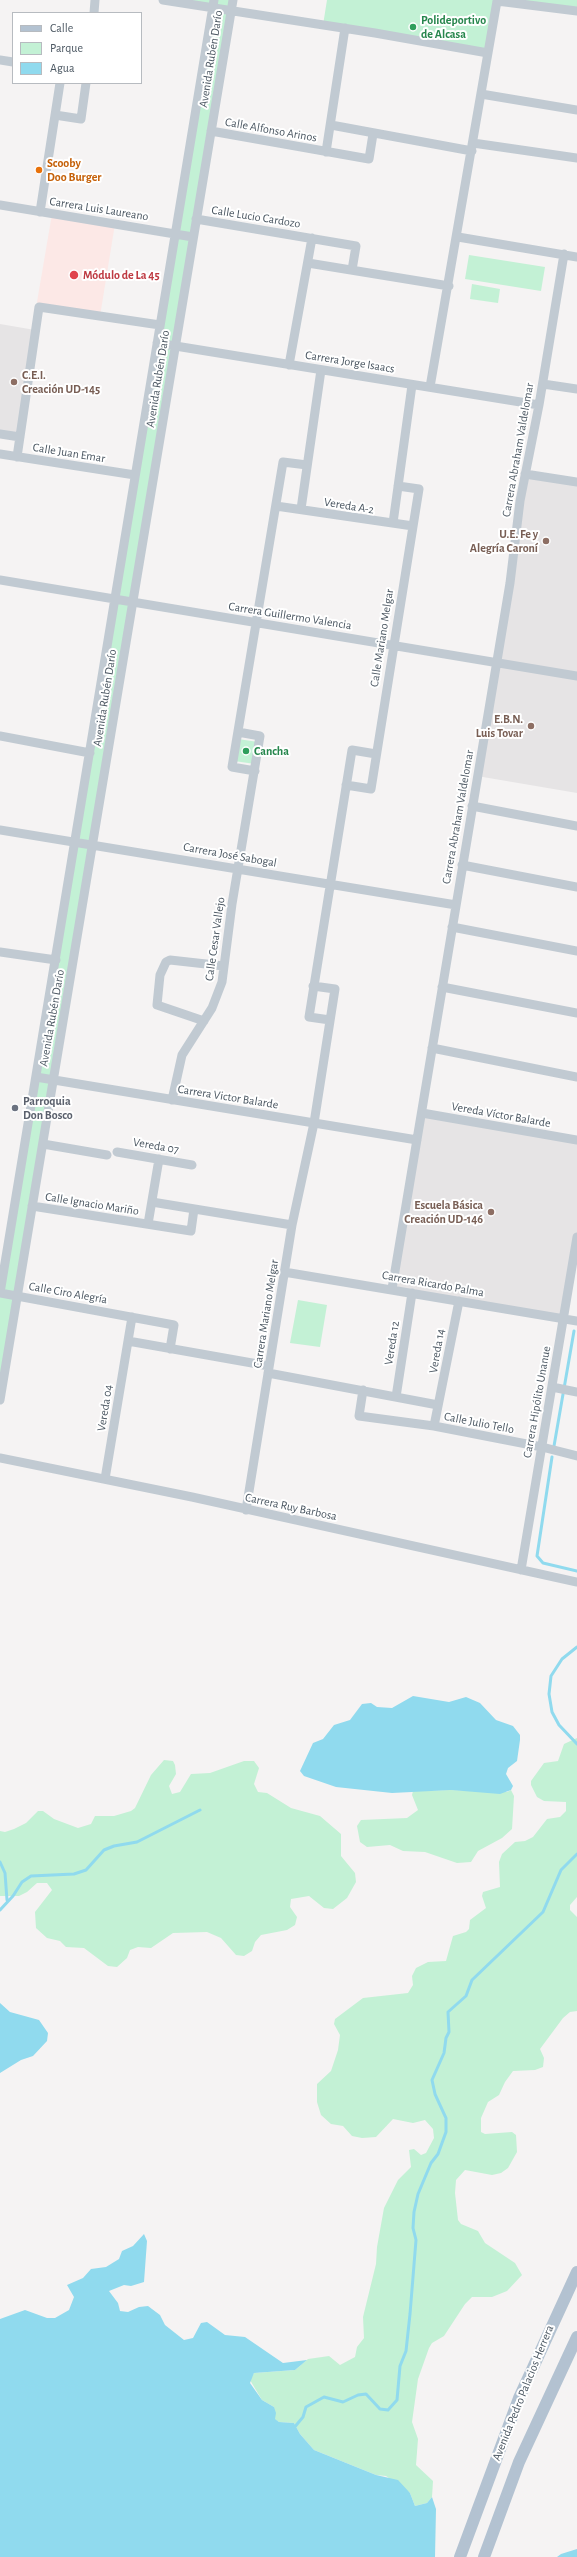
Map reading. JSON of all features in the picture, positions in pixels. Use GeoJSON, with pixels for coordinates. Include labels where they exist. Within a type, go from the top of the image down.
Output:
{"type":"FeatureCollection","features":[{"type":"Feature","properties":{"kind":"main road","name":"Avenida Pedro Palacios Herrera"},"geometry":{"type":"LineString","coordinates":[[460,2557],[474,2515],[530,2373],[577,2272]]}},
{"type":"Feature","properties":{"kind":"main road","name":"Avenida Pedro Palacios Herrera"},"geometry":{"type":"LineString","coordinates":[[484,2557],[496,2522],[546,2400],[577,2336]]}},
{"type":"Feature","properties":{"kind":"street"},"geometry":{"type":"LineString","coordinates":[[94,12],[95,0]]}},
{"type":"Feature","properties":{"kind":"street"},"geometry":{"type":"LineString","coordinates":[[163,0],[214,4],[231,11],[345,28],[488,53]]}},
{"type":"Feature","properties":{"kind":"street","name":"Avenida Rubén Darío"},"geometry":{"type":"LineString","coordinates":[[0,1400],[233,0]]}},
{"type":"Feature","properties":{"kind":"street"},"geometry":{"type":"LineString","coordinates":[[430,387],[458,237],[497,1],[577,11]]}},
{"type":"Feature","properties":{"kind":"street","name":"Avenida Rubén Darío"},"geometry":{"type":"LineString","coordinates":[[0,1293],[1,1278],[56,960],[214,4]]}},
{"type":"Feature","properties":{"kind":"street"},"geometry":{"type":"LineString","coordinates":[[331,125],[345,28]]}},
{"type":"Feature","properties":{"kind":"street"},"geometry":{"type":"LineString","coordinates":[[0,60],[12,62]]}},
{"type":"Feature","properties":{"kind":"street"},"geometry":{"type":"LineString","coordinates":[[40,212],[60,84]]}},
{"type":"Feature","properties":{"kind":"street"},"geometry":{"type":"LineString","coordinates":[[55,115],[82,119],[86,84]]}},
{"type":"Feature","properties":{"kind":"street"},"geometry":{"type":"LineString","coordinates":[[481,94],[577,110]]}},
{"type":"Feature","properties":{"kind":"street","name":"Calle Alfonso Arinos"},"geometry":{"type":"LineString","coordinates":[[326,152],[331,125],[373,134],[472,147],[577,158]]}},
{"type":"Feature","properties":{"kind":"street","name":"Calle Alfonso Arinos"},"geometry":{"type":"LineString","coordinates":[[211,132],[369,159],[373,134]]}},
{"type":"Feature","properties":{"kind":"street","name":"Carrera Luis Laureano"},"geometry":{"type":"LineString","coordinates":[[0,205],[193,237]]}},
{"type":"Feature","properties":{"kind":"street","name":"Calle Lucio Cardozo"},"geometry":{"type":"LineString","coordinates":[[196,219],[356,246],[352,270]]}},
{"type":"Feature","properties":{"kind":"street"},"geometry":{"type":"LineString","coordinates":[[458,237],[577,256]]}},
{"type":"Feature","properties":{"kind":"street","name":"Calle Lucio Cardozo"},"geometry":{"type":"LineString","coordinates":[[289,365],[312,238]]}},
{"type":"Feature","properties":{"kind":"street","name":"Carrera Abraham Valdelomar"},"geometry":{"type":"LineString","coordinates":[[392,1289],[496,663],[525,474],[543,384],[564,254]]}},
{"type":"Feature","properties":{"kind":"street"},"geometry":{"type":"LineString","coordinates":[[308,263],[449,286]]}},
{"type":"Feature","properties":{"kind":"street"},"geometry":{"type":"LineString","coordinates":[[17,457],[39,307],[160,326]]}},
{"type":"Feature","properties":{"kind":"street","name":"Carrera Jorge Isaacs"},"geometry":{"type":"LineString","coordinates":[[157,344],[539,405]]}},
{"type":"Feature","properties":{"kind":"street"},"geometry":{"type":"LineString","coordinates":[[276,506],[301,509],[321,370]]}},
{"type":"Feature","properties":{"kind":"street"},"geometry":{"type":"LineString","coordinates":[[412,384],[393,523],[413,526]]}},
{"type":"Feature","properties":{"kind":"street"},"geometry":{"type":"LineString","coordinates":[[543,384],[577,389]]}},
{"type":"Feature","properties":{"kind":"street","name":"Calle Juan Emar"},"geometry":{"type":"LineString","coordinates":[[0,434],[20,437]]}},
{"type":"Feature","properties":{"kind":"street","name":"Calle Juan Emar"},"geometry":{"type":"LineString","coordinates":[[0,454],[135,475]]}},
{"type":"Feature","properties":{"kind":"street"},"geometry":{"type":"LineString","coordinates":[[255,771],[232,767],[283,462],[307,465]]}},
{"type":"Feature","properties":{"kind":"street"},"geometry":{"type":"LineString","coordinates":[[525,474],[577,482]]}},
{"type":"Feature","properties":{"kind":"street","name":"Calle Mariano Melgar"},"geometry":{"type":"LineString","coordinates":[[346,785],[371,789],[419,489],[398,486]]}},
{"type":"Feature","properties":{"kind":"street","name":"Vereda A-2"},"geometry":{"type":"LineString","coordinates":[[301,509],[393,523]]}},
{"type":"Feature","properties":{"kind":"street","name":"Carrera Guillermo Valencia"},"geometry":{"type":"LineString","coordinates":[[0,580],[577,676]]}},
{"type":"Feature","properties":{"kind":"street","name":"Calle Cesar Vallejo"},"geometry":{"type":"LineString","coordinates":[[172,1100],[182,1055],[215,1003],[224,966],[260,736],[238,732]]}},
{"type":"Feature","properties":{"kind":"street"},"geometry":{"type":"LineString","coordinates":[[0,736],[90,753]]}},
{"type":"Feature","properties":{"kind":"street"},"geometry":{"type":"LineString","coordinates":[[330,1020],[309,1016],[352,750],[376,754]]}},
{"type":"Feature","properties":{"kind":"street"},"geometry":{"type":"LineString","coordinates":[[472,806],[577,826]]}},
{"type":"Feature","properties":{"kind":"street","name":"Carrera José Sabogal"},"geometry":{"type":"LineString","coordinates":[[0,830],[456,905]]}},
{"type":"Feature","properties":{"kind":"street"},"geometry":{"type":"LineString","coordinates":[[462,865],[577,887]]}},
{"type":"Feature","properties":{"kind":"street"},"geometry":{"type":"LineString","coordinates":[[452,927],[577,951]]}},
{"type":"Feature","properties":{"kind":"street"},"geometry":{"type":"LineString","coordinates":[[0,952],[56,960]]}},
{"type":"Feature","properties":{"kind":"street"},"geometry":{"type":"LineString","coordinates":[[204,1021],[157,1004],[160,975],[166,962],[170,960],[224,966]]}},
{"type":"Feature","properties":{"kind":"street"},"geometry":{"type":"LineString","coordinates":[[313,986],[335,990],[314,1123]]}},
{"type":"Feature","properties":{"kind":"street"},"geometry":{"type":"LineString","coordinates":[[442,987],[577,1013]]}},
{"type":"Feature","properties":{"kind":"street"},"geometry":{"type":"LineString","coordinates":[[432,1048],[577,1077]]}},
{"type":"Feature","properties":{"kind":"street","name":"Carrera Victor Balarde"},"geometry":{"type":"LineString","coordinates":[[36,1077],[417,1140]]}},
{"type":"Feature","properties":{"kind":"street","name":"Vereda Víctor Balarde"},"geometry":{"type":"LineString","coordinates":[[422,1113],[577,1140]]}},
{"type":"Feature","properties":{"kind":"street","name":"Carrera Mariano Melgar"},"geometry":{"type":"LineString","coordinates":[[246,1510],[292,1225],[314,1123]]}},
{"type":"Feature","properties":{"kind":"street"},"geometry":{"type":"LineString","coordinates":[[43,1144],[108,1155]]}},
{"type":"Feature","properties":{"kind":"street","name":"Vereda 07"},"geometry":{"type":"LineString","coordinates":[[117,1152],[192,1165]]}},
{"type":"Feature","properties":{"kind":"street"},"geometry":{"type":"LineString","coordinates":[[152,1202],[159,1159]]}},
{"type":"Feature","properties":{"kind":"street","name":"Calle Ignacio Mariño"},"geometry":{"type":"LineString","coordinates":[[148,1224],[152,1202],[292,1225]]}},
{"type":"Feature","properties":{"kind":"street","name":"Calle Ignacio Mariño"},"geometry":{"type":"LineString","coordinates":[[32,1206],[191,1231],[194,1209]]}},
{"type":"Feature","properties":{"kind":"street","name":"Carrera Hipólito Unanue"},"geometry":{"type":"LineString","coordinates":[[521,1570],[542,1447],[560,1388],[563,1319],[576,1253],[577,1237]]}},
{"type":"Feature","properties":{"kind":"street","name":"Carrera Ricardo Palma"},"geometry":{"type":"LineString","coordinates":[[284,1272],[577,1321]]}},
{"type":"Feature","properties":{"kind":"street","name":"Calle Ciro Alegría"},"geometry":{"type":"LineString","coordinates":[[0,1293],[174,1325],[170,1349]]}},
{"type":"Feature","properties":{"kind":"street","name":"Vereda 12"},"geometry":{"type":"LineString","coordinates":[[396,1397],[412,1293]]}},
{"type":"Feature","properties":{"kind":"street","name":"Vereda 14"},"geometry":{"type":"LineString","coordinates":[[438,1405],[459,1301]]}},
{"type":"Feature","properties":{"kind":"street"},"geometry":{"type":"LineString","coordinates":[[132,1317],[128,1341],[269,1369]]}},
{"type":"Feature","properties":{"kind":"street","name":"Vereda 04"},"geometry":{"type":"LineString","coordinates":[[105,1479],[128,1341]]}},
{"type":"Feature","properties":{"kind":"street","name":"Calle Julio Tello"},"geometry":{"type":"LineString","coordinates":[[269,1369],[438,1405],[434,1426]]}},
{"type":"Feature","properties":{"kind":"street"},"geometry":{"type":"LineString","coordinates":[[560,1388],[577,1392]]}},
{"type":"Feature","properties":{"kind":"street","name":"Calle Julio Tello"},"geometry":{"type":"LineString","coordinates":[[363,1390],[359,1416],[434,1426],[542,1447],[577,1456]]}},
{"type":"Feature","properties":{"kind":"street","name":"Carrera Ruy Barbosa"},"geometry":{"type":"LineString","coordinates":[[0,1458],[105,1479],[577,1582]]}},
{"type":"Feature","properties":{"kind":"shaded area","name":"Módulo de La 45"},"geometry":{"type":"Polygon","coordinates":[[[52,214],[115,224],[100,316],[39,307],[37,302],[52,214]]]}},
{"type":"Feature","properties":{"kind":"shaded area","name":"C.E.I. Creación UD-145"},"geometry":{"type":"Polygon","coordinates":[[[0,324],[35,330],[20,437],[0,434],[0,324]]]}},
{"type":"Feature","properties":{"kind":"shaded area"},"geometry":{"type":"Polygon","coordinates":[[[528,475],[577,482],[577,793],[477,776],[528,475]]]}},
{"type":"Feature","properties":{"kind":"shaded area","name":"Escuela Básica Creación UD-146"},"geometry":{"type":"Polygon","coordinates":[[[422,1113],[577,1140],[577,1237],[563,1319],[392,1289],[422,1113]]]}},
{"type":"Feature","properties":{"kind":"green space"},"geometry":{"type":"Polygon","coordinates":[[[163,0],[233,0],[0,1400],[0,1293],[213,8],[163,0]]]}},
{"type":"Feature","properties":{"kind":"green space","name":"Polideportivo de Alcasa"},"geometry":{"type":"Polygon","coordinates":[[[327,0],[577,0],[577,11],[497,1],[488,53],[323,25],[327,0]]]}},
{"type":"Feature","properties":{"kind":"green space"},"geometry":{"type":"Polygon","coordinates":[[[469,255],[545,267],[541,291],[465,279],[469,255]]]}},
{"type":"Feature","properties":{"kind":"green space"},"geometry":{"type":"Polygon","coordinates":[[[472,284],[500,289],[498,303],[470,299],[472,284]]]}},
{"type":"Feature","properties":{"kind":"green space","name":"Cancha"},"geometry":{"type":"Polygon","coordinates":[[[238,739],[258,742],[255,764],[234,761],[238,739]]]}},
{"type":"Feature","properties":{"kind":"green space"},"geometry":{"type":"Polygon","coordinates":[[[298,1300],[327,1305],[320,1347],[290,1343],[298,1300]]]}},
{"type":"Feature","properties":{"kind":"green space"},"geometry":{"type":"Polygon","coordinates":[[[577,1738],[577,1897],[570,1905],[570,1910],[577,1917],[577,2011],[570,2012],[563,2018],[540,2049],[544,2058],[543,2067],[535,2070],[513,2071],[505,2082],[499,2095],[488,2102],[481,2118],[481,2132],[485,2134],[512,2132],[516,2135],[517,2152],[508,2168],[501,2173],[492,2175],[465,2170],[456,2180],[455,2193],[458,2220],[461,2224],[478,2231],[485,2243],[515,2263],[522,2275],[507,2291],[492,2297],[472,2297],[465,2304],[444,2336],[432,2343],[429,2348],[418,2379],[412,2422],[418,2439],[416,2465],[433,2481],[432,2497],[427,2503],[415,2506],[410,2493],[386,2476],[376,2475],[314,2450],[300,2434],[294,2423],[279,2422],[274,2419],[274,2407],[262,2400],[250,2380],[254,2373],[295,2370],[308,2359],[329,2356],[340,2365],[355,2357],[357,2347],[364,2338],[363,2317],[376,2264],[377,2247],[384,2208],[398,2180],[411,2167],[409,2150],[414,2149],[421,2155],[426,2153],[434,2138],[433,2129],[425,2120],[413,2123],[393,2119],[376,2137],[362,2138],[352,2136],[343,2126],[331,2124],[321,2115],[317,2102],[317,2084],[331,2071],[338,2050],[340,2035],[334,2024],[335,2019],[363,1998],[408,1993],[413,1985],[412,1976],[416,1968],[428,1962],[446,1961],[453,1936],[466,1932],[469,1929],[470,1920],[486,1908],[482,1896],[483,1892],[500,1887],[499,1862],[502,1854],[515,1842],[525,1841],[533,1837],[547,1819],[560,1817],[566,1811],[566,1802],[544,1801],[537,1797],[531,1785],[531,1781],[544,1763],[558,1761],[564,1744],[577,1738]]]}},
{"type":"Feature","properties":{"kind":"green space"},"geometry":{"type":"Polygon","coordinates":[[[164,1760],[173,1761],[175,1765],[176,1774],[169,1786],[172,1794],[180,1792],[191,1774],[210,1773],[244,1761],[254,1761],[259,1768],[254,1784],[258,1792],[267,1793],[291,1808],[320,1816],[341,1834],[341,1856],[355,1873],[356,1882],[347,1898],[333,1909],[324,1908],[309,1896],[291,1899],[290,1907],[297,1917],[295,1925],[287,1930],[261,1935],[255,1942],[252,1951],[244,1956],[236,1955],[221,1938],[207,1932],[173,1933],[151,1948],[138,1947],[130,1950],[127,1958],[117,1967],[108,1966],[84,1948],[66,1947],[60,1941],[47,1938],[36,1928],[35,1912],[52,1890],[47,1883],[37,1883],[27,1892],[19,1896],[0,1896],[0,1831],[5,1832],[26,1823],[38,1811],[43,1811],[54,1819],[78,1828],[91,1824],[95,1816],[114,1816],[131,1811],[135,1808],[151,1775],[164,1760]]]}},
{"type":"Feature","properties":{"kind":"green space"},"geometry":{"type":"Polygon","coordinates":[[[451,1790],[507,1792],[511,1790],[514,1796],[512,1829],[502,1838],[478,1851],[471,1862],[457,1863],[425,1852],[403,1851],[390,1845],[367,1847],[360,1842],[357,1826],[361,1820],[407,1818],[418,1810],[412,1795],[413,1791],[451,1790]]]}},
{"type":"Feature","properties":{"kind":"water"},"geometry":{"type":"Polygon","coordinates":[[[413,1696],[449,1702],[466,1697],[480,1703],[496,1720],[513,1726],[520,1735],[520,1740],[517,1761],[508,1768],[506,1774],[513,1786],[511,1790],[500,1794],[451,1790],[392,1793],[336,1787],[304,1776],[300,1771],[313,1743],[323,1739],[334,1725],[350,1720],[362,1704],[371,1703],[377,1707],[392,1708],[413,1696]]]}},
{"type":"Feature","properties":{"kind":"water"},"geometry":{"type":"Polygon","coordinates":[[[0,2003],[10,2012],[39,2020],[48,2033],[47,2041],[33,2056],[21,2060],[0,2073],[0,2003]]]}},
{"type":"Feature","properties":{"kind":"water"},"geometry":{"type":"Polygon","coordinates":[[[144,2234],[147,2241],[144,2282],[131,2286],[124,2285],[109,2291],[118,2303],[120,2311],[128,2312],[139,2307],[148,2306],[160,2315],[165,2325],[184,2340],[193,2338],[201,2323],[207,2322],[225,2335],[245,2337],[283,2363],[307,2360],[295,2370],[254,2373],[250,2383],[262,2400],[274,2407],[276,2413],[275,2419],[279,2422],[294,2423],[300,2434],[314,2450],[376,2475],[398,2480],[410,2493],[415,2506],[427,2503],[432,2497],[436,2509],[435,2557],[0,2557],[0,2319],[25,2310],[47,2318],[55,2318],[69,2310],[74,2297],[67,2285],[83,2278],[91,2269],[106,2267],[119,2259],[122,2251],[133,2246],[144,2234]]]}},
{"type":"Feature","properties":{"kind":"water"},"geometry":{"type":"Polygon","coordinates":[[[577,2549],[577,2557],[557,2557],[561,2554],[577,2549]]]}},
{"type":"Feature","properties":{"kind":"waterway"},"geometry":{"type":"LineString","coordinates":[[554,1446],[574,1331]]}},
{"type":"Feature","properties":{"kind":"waterway"},"geometry":{"type":"LineString","coordinates":[[552,1457],[537,1556],[543,1563],[577,1571]]}},
{"type":"Feature","properties":{"kind":"waterway"},"geometry":{"type":"LineString","coordinates":[[577,1647],[562,1659],[551,1676],[549,1694],[552,1712],[559,1725],[577,1744]]}},
{"type":"Feature","properties":{"kind":"waterway"},"geometry":{"type":"LineString","coordinates":[[0,1910],[13,1896],[22,1882],[31,1876],[74,1874],[86,1870],[104,1850],[114,1846],[137,1842],[200,1810]]}},
{"type":"Feature","properties":{"kind":"waterway"},"geometry":{"type":"LineString","coordinates":[[293,2429],[303,2417],[306,2407],[324,2397],[343,2402],[358,2395],[366,2394],[380,2409],[388,2410],[397,2400],[400,2366],[406,2351],[410,2314],[416,2240],[413,2228],[414,2212],[418,2194],[431,2163],[438,2154],[446,2132],[446,2118],[435,2094],[432,2080],[444,2053],[446,2038],[449,2032],[448,2012],[466,1996],[472,1980],[543,1912],[561,1870],[577,1854]]}},
{"type":"Feature","properties":{"kind":"waterway"},"geometry":{"type":"LineString","coordinates":[[0,1862],[5,1873],[7,1900]]}},
{"type":"Feature","properties":{"kind":"place","name":"Polideportivo de Alcasa"},"geometry":{"type":"Point","coordinates":[413,27]}},
{"type":"Feature","properties":{"kind":"place","name":"Scooby Doo Burger"},"geometry":{"type":"Point","coordinates":[39,170]}},
{"type":"Feature","properties":{"kind":"place","name":"Módulo de La 45"},"geometry":{"type":"Point","coordinates":[74,275]}},
{"type":"Feature","properties":{"kind":"place","name":"C.E.I. Creación UD-145"},"geometry":{"type":"Point","coordinates":[14,382]}},
{"type":"Feature","properties":{"kind":"place","name":"U.E. Fe y Alegría Caroní"},"geometry":{"type":"Point","coordinates":[546,541]}},
{"type":"Feature","properties":{"kind":"place","name":"E.B.N. Luis Tovar"},"geometry":{"type":"Point","coordinates":[531,726]}},
{"type":"Feature","properties":{"kind":"place","name":"Cancha"},"geometry":{"type":"Point","coordinates":[246,751]}},
{"type":"Feature","properties":{"kind":"place","name":"Parroquia Don Bosco"},"geometry":{"type":"Point","coordinates":[15,1108]}},
{"type":"Feature","properties":{"kind":"place","name":"Escuela Básica Creación UD-146"},"geometry":{"type":"Point","coordinates":[491,1212]}}]}
